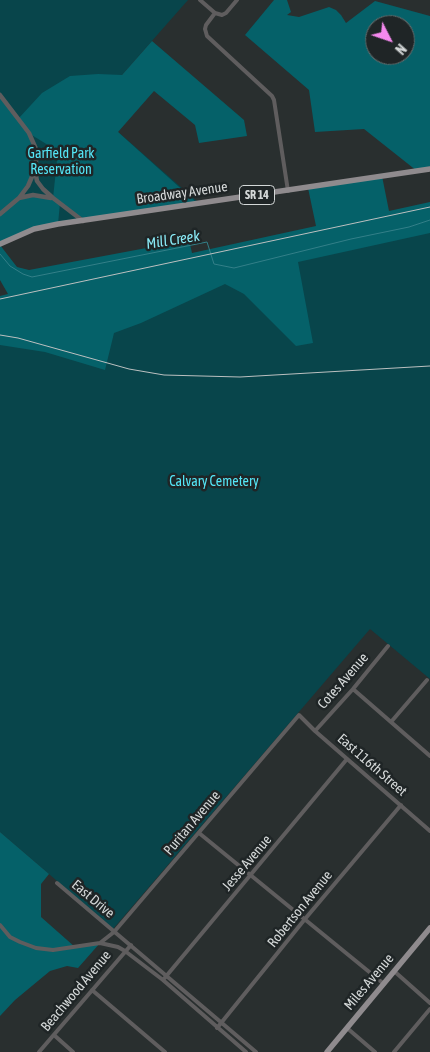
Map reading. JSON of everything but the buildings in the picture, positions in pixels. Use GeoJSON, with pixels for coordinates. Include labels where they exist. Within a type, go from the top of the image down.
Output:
{"type":"FeatureCollection","features":[{"type":"Feature","properties":{"kind":"main road","name":"Broadway Avenue"},"geometry":{"type":"LineString","coordinates":[[0,244],[34,229],[83,220],[430,169]]}},
{"type":"Feature","properties":{"kind":"main road","name":"Miles Avenue"},"geometry":{"type":"LineString","coordinates":[[327,1052],[430,928]]}},
{"type":"Feature","properties":{"kind":"street"},"geometry":{"type":"LineString","coordinates":[[200,0],[215,13],[222,15],[237,0]]}},
{"type":"Feature","properties":{"kind":"street"},"geometry":{"type":"LineString","coordinates":[[215,13],[206,25],[207,36],[272,96],[274,100],[288,191]]}},
{"type":"Feature","properties":{"kind":"street"},"geometry":{"type":"LineString","coordinates":[[0,95],[29,133],[36,149],[36,162],[28,186],[0,214]]}},
{"type":"Feature","properties":{"kind":"street"},"geometry":{"type":"LineString","coordinates":[[34,171],[37,181],[43,189],[52,198],[83,220]]}},
{"type":"Feature","properties":{"kind":"street"},"geometry":{"type":"LineString","coordinates":[[18,198],[33,195],[52,198]]}},
{"type":"Feature","properties":{"kind":"street","name":"Cotes Avenue"},"geometry":{"type":"LineString","coordinates":[[315,731],[388,646]]}},
{"type":"Feature","properties":{"kind":"street"},"geometry":{"type":"LineString","coordinates":[[390,722],[427,680]]}},
{"type":"Feature","properties":{"kind":"street"},"geometry":{"type":"LineString","coordinates":[[353,689],[430,756]]}},
{"type":"Feature","properties":{"kind":"street","name":"East 116th Street"},"geometry":{"type":"LineString","coordinates":[[299,715],[430,831]]}},
{"type":"Feature","properties":{"kind":"street","name":"Puritan Avenue"},"geometry":{"type":"LineString","coordinates":[[100,943],[114,932],[299,715]]}},
{"type":"Feature","properties":{"kind":"street","name":"Jesse Avenue"},"geometry":{"type":"LineString","coordinates":[[163,980],[347,759]]}},
{"type":"Feature","properties":{"kind":"street","name":"Robertson Avenue"},"geometry":{"type":"LineString","coordinates":[[218,1028],[305,919],[400,805]]}},
{"type":"Feature","properties":{"kind":"street"},"geometry":{"type":"LineString","coordinates":[[199,833],[384,984]]}},
{"type":"Feature","properties":{"kind":"street","name":"East Drive"},"geometry":{"type":"LineString","coordinates":[[57,883],[256,1052]]}},
{"type":"Feature","properties":{"kind":"street"},"geometry":{"type":"LineString","coordinates":[[0,925],[10,937],[36,948],[53,950],[100,943],[118,947],[163,980],[246,1052]]}},
{"type":"Feature","properties":{"kind":"street","name":"Beachwood Avenue"},"geometry":{"type":"LineString","coordinates":[[40,1052],[130,945]]}},
{"type":"Feature","properties":{"kind":"street"},"geometry":{"type":"LineString","coordinates":[[394,971],[430,1003]]}},
{"type":"Feature","properties":{"kind":"street"},"geometry":{"type":"LineString","coordinates":[[92,990],[165,1052]]}},
{"type":"Feature","properties":{"kind":"street"},"geometry":{"type":"LineString","coordinates":[[394,1052],[430,1009]]}},
{"type":"Feature","properties":{"kind":"street"},"geometry":{"type":"LineString","coordinates":[[347,1028],[375,1052]]}},
{"type":"Feature","properties":{"kind":"street"},"geometry":{"type":"LineString","coordinates":[[54,1036],[73,1052]]}},
{"type":"Feature","properties":{"kind":"green space","name":"Garfield Park Reservation"},"geometry":{"type":"Polygon","coordinates":[[[0,0],[188,0],[92,109],[199,203],[40,226],[0,245],[0,0]]]}},
{"type":"Feature","properties":{"kind":"green space"},"geometry":{"type":"Polygon","coordinates":[[[274,0],[287,0],[291,12],[287,15],[299,17],[329,7],[336,10],[346,23],[375,1],[430,16],[430,169],[417,171],[364,129],[315,132],[309,90],[245,35],[274,0]]]}},
{"type":"Feature","properties":{"kind":"green space"},"geometry":{"type":"Polygon","coordinates":[[[152,41],[244,120],[247,136],[199,143],[195,125],[154,91],[118,132],[198,204],[83,221],[60,203],[58,224],[34,229],[0,244],[0,95],[19,118],[42,93],[70,76],[122,75],[152,41]],[[30,134],[36,149],[35,171],[19,198],[42,196],[53,198],[57,160],[48,145],[30,134]]]}},
{"type":"Feature","properties":{"kind":"green space"},"geometry":{"type":"Polygon","coordinates":[[[382,176],[389,211],[430,202],[430,233],[298,262],[313,343],[296,346],[244,294],[225,284],[141,323],[114,333],[105,370],[45,352],[0,345],[0,296],[8,294],[0,280],[0,245],[17,267],[29,270],[189,240],[192,253],[316,226],[308,188],[382,176]]]}},
{"type":"Feature","properties":{"kind":"green space","name":"Calvary Cemetery"},"geometry":{"type":"Polygon","coordinates":[[[430,215],[430,679],[370,629],[113,929],[0,832],[0,311],[430,215]]]}},
{"type":"Feature","properties":{"kind":"green space"},"geometry":{"type":"Polygon","coordinates":[[[0,832],[49,874],[41,884],[41,917],[75,947],[100,943],[78,968],[67,966],[50,971],[15,1000],[0,1016],[0,832]]]}},
{"type":"Feature","properties":{"kind":"waterway","name":"Mill Creek"},"geometry":{"type":"LineString","coordinates":[[0,254],[10,266],[32,277],[207,242],[214,264],[234,268],[351,239],[409,227],[430,220]]}},
{"type":"Feature","properties":{"kind":"railway"},"geometry":{"type":"LineString","coordinates":[[0,299],[430,207]]}},
{"type":"Feature","properties":{"kind":"railway"},"geometry":{"type":"LineString","coordinates":[[0,335],[18,338],[129,369],[164,375],[240,377],[430,366]]}}]}
